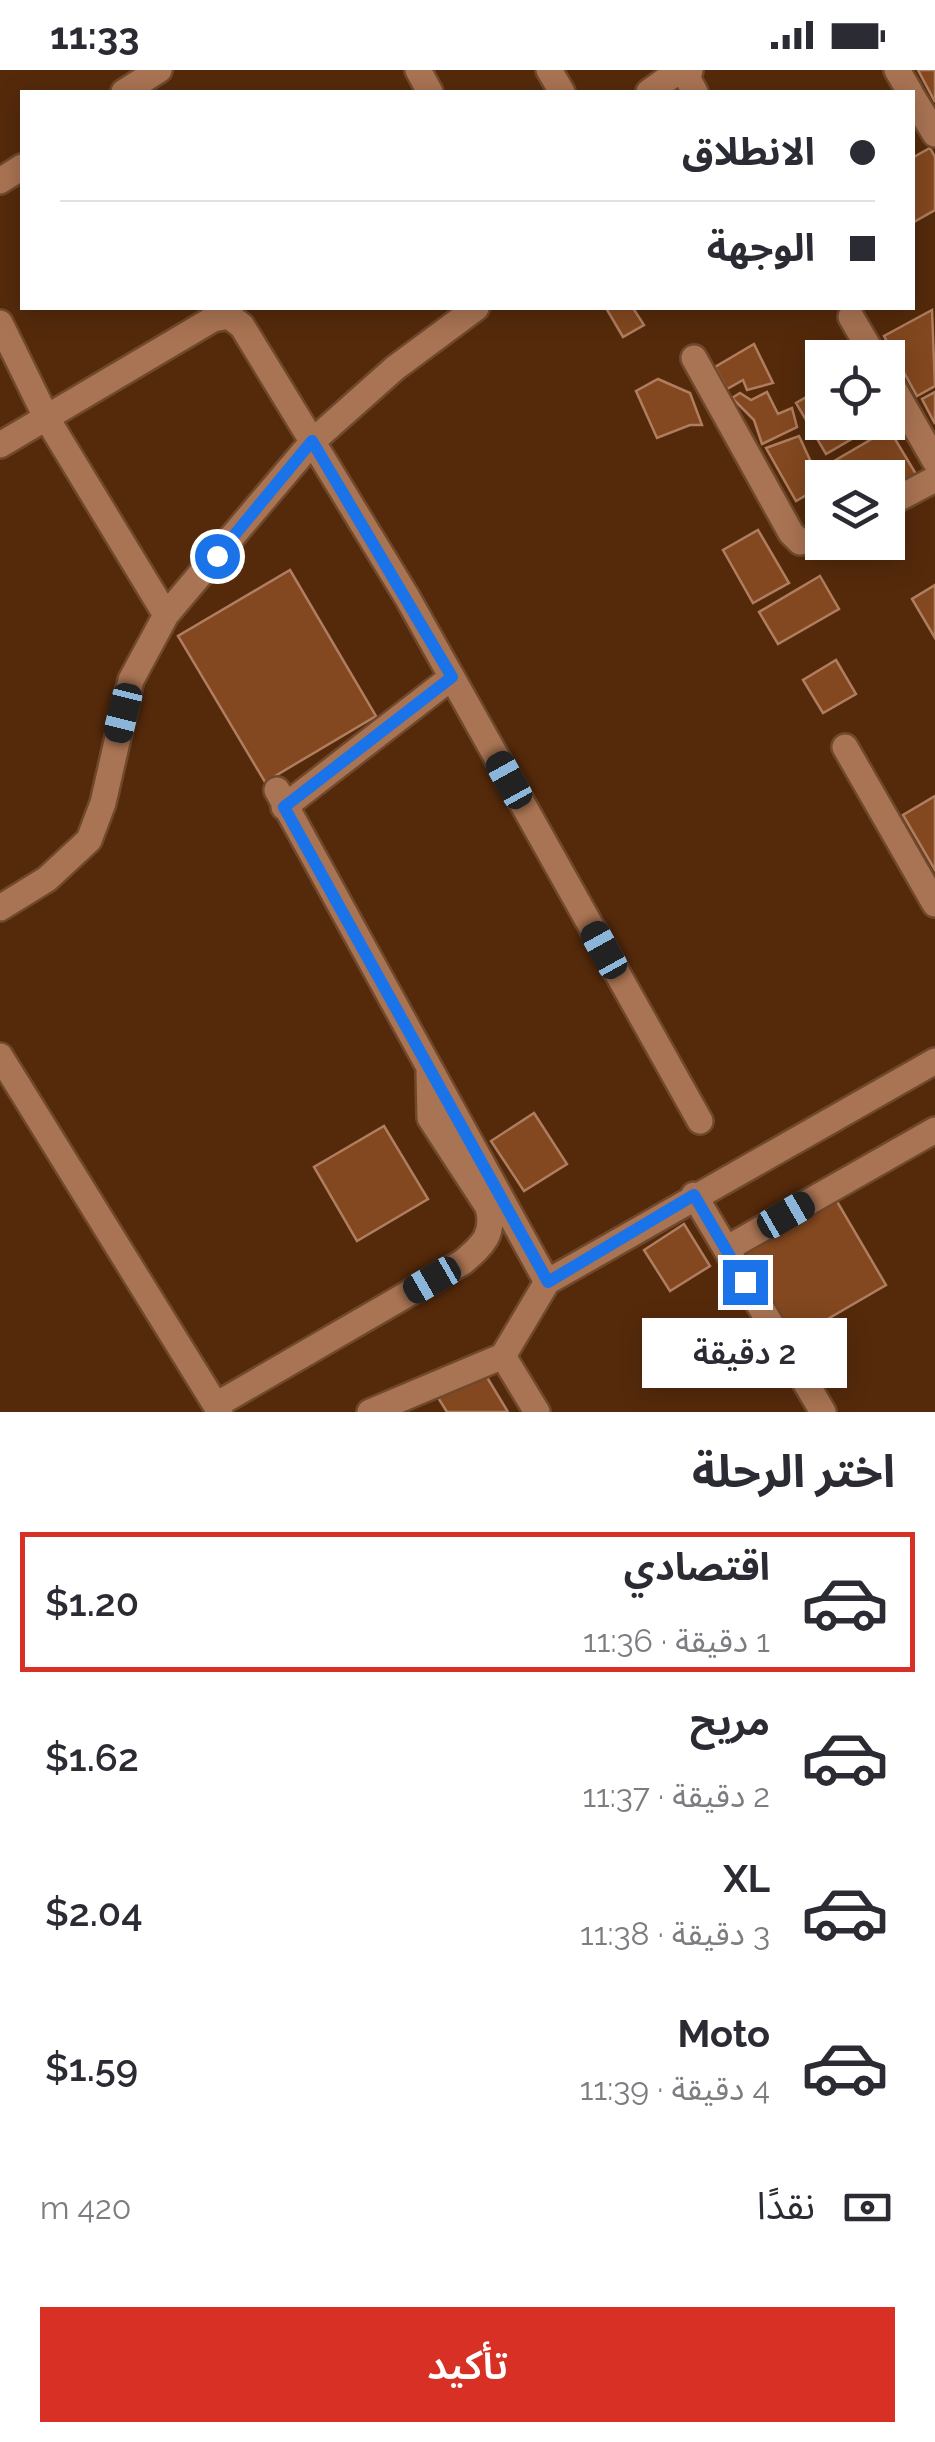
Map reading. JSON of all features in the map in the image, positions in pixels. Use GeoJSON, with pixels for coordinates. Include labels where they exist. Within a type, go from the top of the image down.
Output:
{"type":"FeatureCollection","features":[{"type":"Feature","properties":{"kind":"street"},"geometry":{"type":"LineString","coordinates":[[127,90],[159,70]]}},
{"type":"Feature","properties":{"kind":"street"},"geometry":{"type":"LineString","coordinates":[[651,90],[680,70]]}},
{"type":"Feature","properties":{"kind":"street"},"geometry":{"type":"LineString","coordinates":[[915,99],[935,134]]}},
{"type":"Feature","properties":{"kind":"street"},"geometry":{"type":"LineString","coordinates":[[0,908],[47,879],[88,840],[104,803],[131,680],[166,615],[312,441],[395,368],[473,310]]}},
{"type":"Feature","properties":{"kind":"street"},"geometry":{"type":"LineString","coordinates":[[0,445],[175,339],[229,312],[242,326],[452,677],[700,1122]]}},
{"type":"Feature","properties":{"kind":"street"},"geometry":{"type":"LineString","coordinates":[[852,317],[865,340]]}},
{"type":"Feature","properties":{"kind":"street"},"geometry":{"type":"LineString","coordinates":[[0,323],[46,417],[166,615]]}},
{"type":"Feature","properties":{"kind":"street"},"geometry":{"type":"LineString","coordinates":[[694,358],[791,533],[800,542],[805,541]]}},
{"type":"Feature","properties":{"kind":"street"},"geometry":{"type":"LineString","coordinates":[[905,409],[935,461]]}},
{"type":"Feature","properties":{"kind":"street"},"geometry":{"type":"LineString","coordinates":[[905,495],[935,480]]}},
{"type":"Feature","properties":{"kind":"street"},"geometry":{"type":"LineString","coordinates":[[452,677],[280,798],[548,1282]]}},
{"type":"Feature","properties":{"kind":"street"},"geometry":{"type":"LineString","coordinates":[[844,747],[935,904]]}},
{"type":"Feature","properties":{"kind":"street"},"geometry":{"type":"LineString","coordinates":[[0,1056],[218,1408],[463,1262],[485,1242],[493,1224],[488,1207],[430,1118],[430,1070]]}},
{"type":"Feature","properties":{"kind":"street"},"geometry":{"type":"LineString","coordinates":[[370,1412],[504,1356],[548,1282],[694,1195],[935,1062]]}},
{"type":"Feature","properties":{"kind":"street"},"geometry":{"type":"LineString","coordinates":[[726,1249],[935,1130]]}},
{"type":"Feature","properties":{"kind":"street"},"geometry":{"type":"LineString","coordinates":[[694,1195],[823,1412]]}},
{"type":"Feature","properties":{"kind":"street"},"geometry":{"type":"LineString","coordinates":[[504,1356],[537,1412]]}},
{"type":"Feature","properties":{"kind":"building"},"geometry":{"type":"Polygon","coordinates":[[[918,70],[935,70],[935,102],[918,70]]]}},
{"type":"Feature","properties":{"kind":"building"},"geometry":{"type":"Polygon","coordinates":[[[930,148],[935,157],[935,210],[915,221],[915,156],[930,148]]]}},
{"type":"Feature","properties":{"kind":"building"},"geometry":{"type":"Polygon","coordinates":[[[607,310],[634,310],[644,325],[623,337],[607,310]]]}},
{"type":"Feature","properties":{"kind":"building"},"geometry":{"type":"Polygon","coordinates":[[[932,310],[935,386],[917,396],[905,374],[905,340],[886,340],[884,336],[932,310]]]}},
{"type":"Feature","properties":{"kind":"building"},"geometry":{"type":"Polygon","coordinates":[[[754,344],[773,383],[747,390],[743,380],[727,389],[715,367],[754,344]]]}},
{"type":"Feature","properties":{"kind":"building"},"geometry":{"type":"Polygon","coordinates":[[[658,379],[690,393],[702,425],[690,425],[657,438],[636,391],[658,379]]]}},
{"type":"Feature","properties":{"kind":"building"},"geometry":{"type":"Polygon","coordinates":[[[767,392],[778,414],[792,408],[797,427],[762,444],[754,420],[732,398],[740,393],[751,400],[767,392]]]}},
{"type":"Feature","properties":{"kind":"building"},"geometry":{"type":"Polygon","coordinates":[[[935,392],[935,424],[922,399],[935,392]]]}},
{"type":"Feature","properties":{"kind":"building"},"geometry":{"type":"Polygon","coordinates":[[[805,398],[805,418],[796,403],[805,398]]]}},
{"type":"Feature","properties":{"kind":"building"},"geometry":{"type":"Polygon","coordinates":[[[799,436],[810,460],[805,460],[805,496],[796,501],[766,448],[799,436]]]}},
{"type":"Feature","properties":{"kind":"building"},"geometry":{"type":"Polygon","coordinates":[[[818,440],[850,440],[826,454],[818,440]]]}},
{"type":"Feature","properties":{"kind":"building"},"geometry":{"type":"Polygon","coordinates":[[[870,440],[896,440],[916,474],[905,481],[905,460],[836,460],[870,440]]]}},
{"type":"Feature","properties":{"kind":"building"},"geometry":{"type":"Polygon","coordinates":[[[758,530],[789,583],[753,603],[723,550],[758,530]]]}},
{"type":"Feature","properties":{"kind":"building"},"geometry":{"type":"Polygon","coordinates":[[[290,570],[376,716],[265,782],[178,636],[290,570]]]}},
{"type":"Feature","properties":{"kind":"building"},"geometry":{"type":"Polygon","coordinates":[[[820,576],[839,609],[778,644],[759,612],[820,576]]]}},
{"type":"Feature","properties":{"kind":"building"},"geometry":{"type":"Polygon","coordinates":[[[935,585],[935,638],[912,599],[935,585]]]}},
{"type":"Feature","properties":{"kind":"building"},"geometry":{"type":"Polygon","coordinates":[[[836,660],[856,694],[823,713],[803,680],[836,660]]]}},
{"type":"Feature","properties":{"kind":"building"},"geometry":{"type":"Polygon","coordinates":[[[935,796],[935,870],[903,815],[935,796]]]}},
{"type":"Feature","properties":{"kind":"building"},"geometry":{"type":"Polygon","coordinates":[[[534,1113],[567,1164],[524,1191],[491,1141],[534,1113]]]}},
{"type":"Feature","properties":{"kind":"building"},"geometry":{"type":"Polygon","coordinates":[[[384,1126],[428,1199],[357,1241],[314,1167],[384,1126]]]}},
{"type":"Feature","properties":{"kind":"building"},"geometry":{"type":"Polygon","coordinates":[[[825,1181],[886,1285],[788,1342],[727,1238],[825,1181]]]}},
{"type":"Feature","properties":{"kind":"building"},"geometry":{"type":"Polygon","coordinates":[[[684,1224],[710,1266],[670,1291],[644,1250],[684,1224]]]}},
{"type":"Feature","properties":{"kind":"building"},"geometry":{"type":"Polygon","coordinates":[[[482,1369],[508,1412],[447,1412],[437,1396],[482,1369]]]}},
{"type":"Feature","properties":{"kind":"route"},"geometry":{"type":"LineString","coordinates":[[217,556],[312,441],[452,677],[284,807],[548,1282],[694,1195],[745,1282]]}}]}
